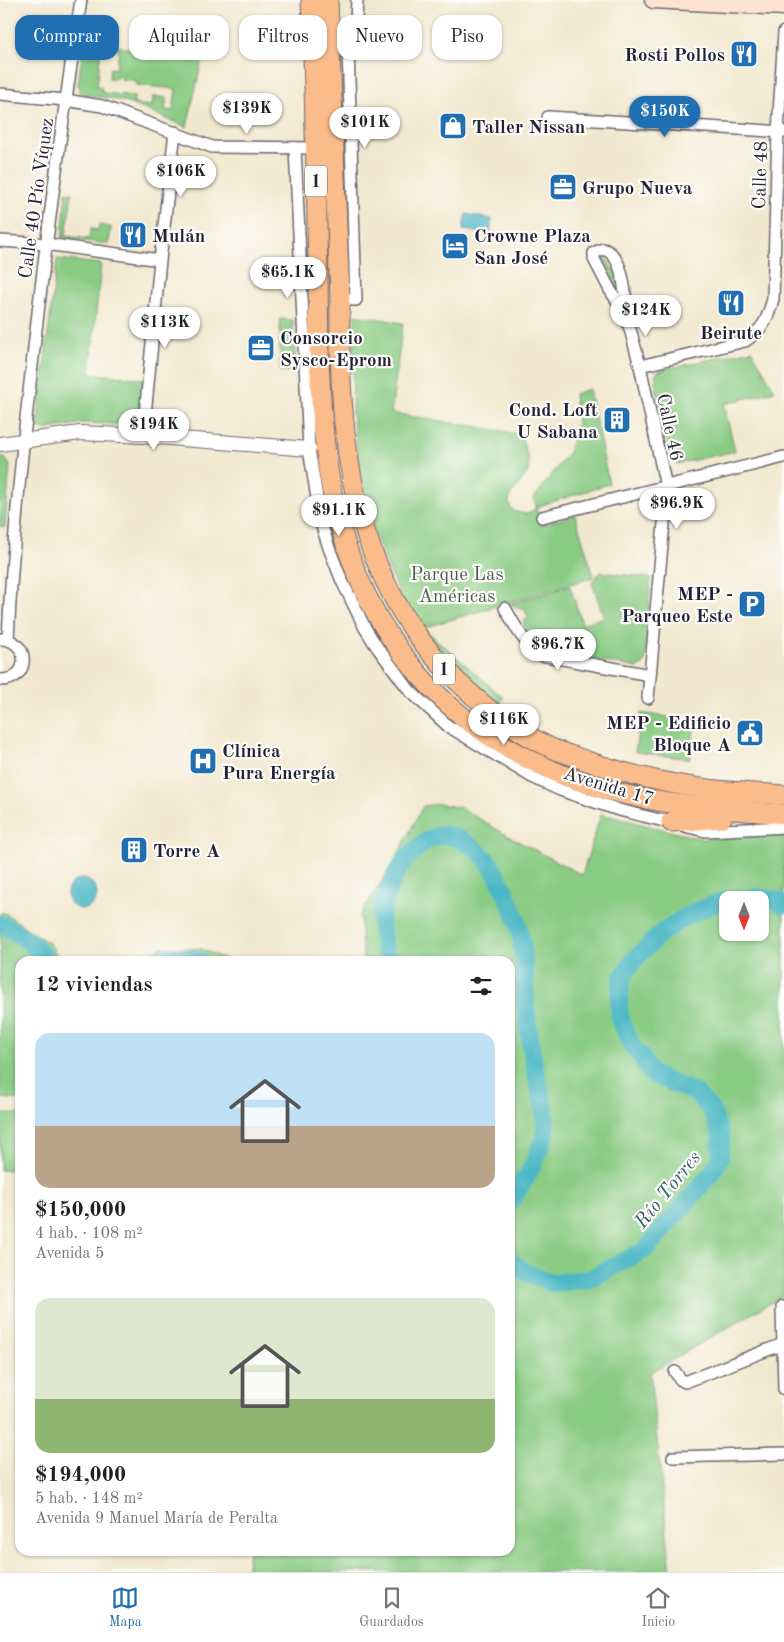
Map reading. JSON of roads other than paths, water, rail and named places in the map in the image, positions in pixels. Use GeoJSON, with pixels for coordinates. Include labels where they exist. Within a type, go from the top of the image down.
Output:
{"type":"FeatureCollection","features":[{"type":"Feature","properties":{"kind":"highway","name":"1"},"geometry":{"type":"LineString","coordinates":[[311,0],[320,363],[323,414],[333,494],[341,527],[360,582],[381,624],[403,657],[428,685],[468,722],[539,764],[583,782],[626,795],[728,810],[783,812]]}},
{"type":"Feature","properties":{"kind":"highway","name":"1"},"geometry":{"type":"LineString","coordinates":[[328,0],[340,299],[341,404],[346,450],[359,515],[370,550],[390,591],[421,642],[444,669],[478,702],[508,724],[552,748],[615,770],[663,782],[707,789],[783,812]]}},
{"type":"Feature","properties":{"kind":"highway"},"geometry":{"type":"LineString","coordinates":[[330,30],[333,17],[343,0]]}},
{"type":"Feature","properties":{"kind":"highway"},"geometry":{"type":"LineString","coordinates":[[671,822],[783,812]]}},
{"type":"Feature","properties":{"kind":"main road"},"geometry":{"type":"LineString","coordinates":[[653,0],[784,7]]}},
{"type":"Feature","properties":{"kind":"street","name":"Calle 40 Pío Víquez"},"geometry":{"type":"LineString","coordinates":[[4,639],[23,441],[46,244],[80,0]]}},
{"type":"Feature","properties":{"kind":"street"},"geometry":{"type":"LineString","coordinates":[[340,299],[356,300],[348,48],[349,38],[356,21],[357,0]]}},
{"type":"Feature","properties":{"kind":"street","name":"Calle 48"},"geometry":{"type":"LineString","coordinates":[[640,366],[745,341],[757,333],[768,319],[773,299],[784,32]]}},
{"type":"Feature","properties":{"kind":"street"},"geometry":{"type":"LineString","coordinates":[[0,94],[66,100],[102,106],[212,147],[316,148]]}},
{"type":"Feature","properties":{"kind":"street"},"geometry":{"type":"LineString","coordinates":[[548,117],[781,132]]}},
{"type":"Feature","properties":{"kind":"street"},"geometry":{"type":"LineString","coordinates":[[143,436],[160,260],[175,132]]}},
{"type":"Feature","properties":{"kind":"street","name":"Avenida 17"},"geometry":{"type":"LineString","coordinates":[[295,148],[308,449],[321,523],[329,548],[342,581],[366,628],[377,647],[410,691],[448,726],[490,753],[532,777],[576,796],[619,810],[671,822]]}},
{"type":"Feature","properties":{"kind":"street"},"geometry":{"type":"LineString","coordinates":[[0,241],[46,244],[160,260]]}},
{"type":"Feature","properties":{"kind":"street","name":"Calle 46"},"geometry":{"type":"LineString","coordinates":[[626,314],[610,290],[594,259],[594,254],[603,249],[607,250],[613,257],[624,278],[626,314],[640,366],[666,487],[648,698]]}},
{"type":"Feature","properties":{"kind":"street"},"geometry":{"type":"LineString","coordinates":[[0,444],[80,433],[308,449]]}},
{"type":"Feature","properties":{"kind":"street"},"geometry":{"type":"LineString","coordinates":[[542,517],[784,457]]}},
{"type":"Feature","properties":{"kind":"street"},"geometry":{"type":"LineString","coordinates":[[505,608],[527,645],[541,655],[650,675]]}},
{"type":"Feature","properties":{"kind":"street"},"geometry":{"type":"LineString","coordinates":[[0,680],[9,680],[15,677],[23,666],[22,652],[14,642],[4,639]]}},
{"type":"Feature","properties":{"kind":"street"},"geometry":{"type":"LineString","coordinates":[[782,1308],[784,1389]]}},
{"type":"Feature","properties":{"kind":"street"},"geometry":{"type":"LineString","coordinates":[[675,1372],[685,1382],[783,1344]]}},
{"type":"Feature","properties":{"kind":"street"},"geometry":{"type":"LineString","coordinates":[[673,1457],[784,1454]]}},
{"type":"Feature","properties":{"kind":"water"},"geometry":{"type":"Polygon","coordinates":[[[466,214],[492,219],[490,234],[463,230],[466,214]]]}},
{"type":"Feature","properties":{"kind":"water"},"geometry":{"type":"Polygon","coordinates":[[[82,879],[88,880],[96,888],[96,900],[88,908],[82,909],[76,908],[68,900],[67,894],[68,888],[76,880],[82,879]]]}},
{"type":"Feature","properties":{"kind":"waterway","name":"Río Torres"},"geometry":{"type":"LineString","coordinates":[[386,956],[381,915],[391,883],[403,863],[420,846],[432,838],[443,835],[463,841],[484,857],[498,878],[520,931],[530,1043],[546,1119],[543,1141],[536,1159],[515,1194]]}},
{"type":"Feature","properties":{"kind":"waterway","name":"Río Torres"},"geometry":{"type":"LineString","coordinates":[[769,898],[784,905]]}},
{"type":"Feature","properties":{"kind":"waterway","name":"Río Torres"},"geometry":{"type":"LineString","coordinates":[[515,1265],[527,1273],[552,1283],[589,1279],[645,1250],[713,1172],[720,1158],[721,1135],[712,1111],[696,1093],[651,1074],[641,1056],[632,1046],[620,1020],[619,998],[622,978],[634,960],[661,933],[688,915],[719,902]]}},
{"type":"Feature","properties":{"kind":"waterway","name":"Río Torres"},"geometry":{"type":"LineString","coordinates":[[0,924],[19,934],[43,956]]}},
{"type":"Feature","properties":{"kind":"place","name":"Rosti Pollos"},"geometry":{"type":"Point","coordinates":[744,54]}},
{"type":"Feature","properties":{"kind":"place","name":"Taller Nissan"},"geometry":{"type":"Point","coordinates":[453,126]}},
{"type":"Feature","properties":{"kind":"place","name":"Grupo Nueva"},"geometry":{"type":"Point","coordinates":[563,187]}},
{"type":"Feature","properties":{"kind":"place","name":"Mulán"},"geometry":{"type":"Point","coordinates":[133,235]}},
{"type":"Feature","properties":{"kind":"place","name":"Crowne Plaza San José"},"geometry":{"type":"Point","coordinates":[455,246]}},
{"type":"Feature","properties":{"kind":"place","name":"Beirute"},"geometry":{"type":"Point","coordinates":[731,303]}},
{"type":"Feature","properties":{"kind":"place","name":"Consorcio Sysco-Eprom"},"geometry":{"type":"Point","coordinates":[261,348]}},
{"type":"Feature","properties":{"kind":"place","name":"Cond. Loft U Sabana"},"geometry":{"type":"Point","coordinates":[617,420]}},
{"type":"Feature","properties":{"kind":"place","name":"MEP - Parqueo Este"},"geometry":{"type":"Point","coordinates":[752,604]}},
{"type":"Feature","properties":{"kind":"place","name":"MEP - Edificio Bloque A"},"geometry":{"type":"Point","coordinates":[750,733]}},
{"type":"Feature","properties":{"kind":"place","name":"Clínica Pura Energía"},"geometry":{"type":"Point","coordinates":[203,761]}},
{"type":"Feature","properties":{"kind":"place","name":"Torre A"},"geometry":{"type":"Point","coordinates":[134,850]}},
{"type":"Feature","properties":{"kind":"park label","name":"Parque Las Américas"},"geometry":{"type":"Point","coordinates":[457,584]}}]}
